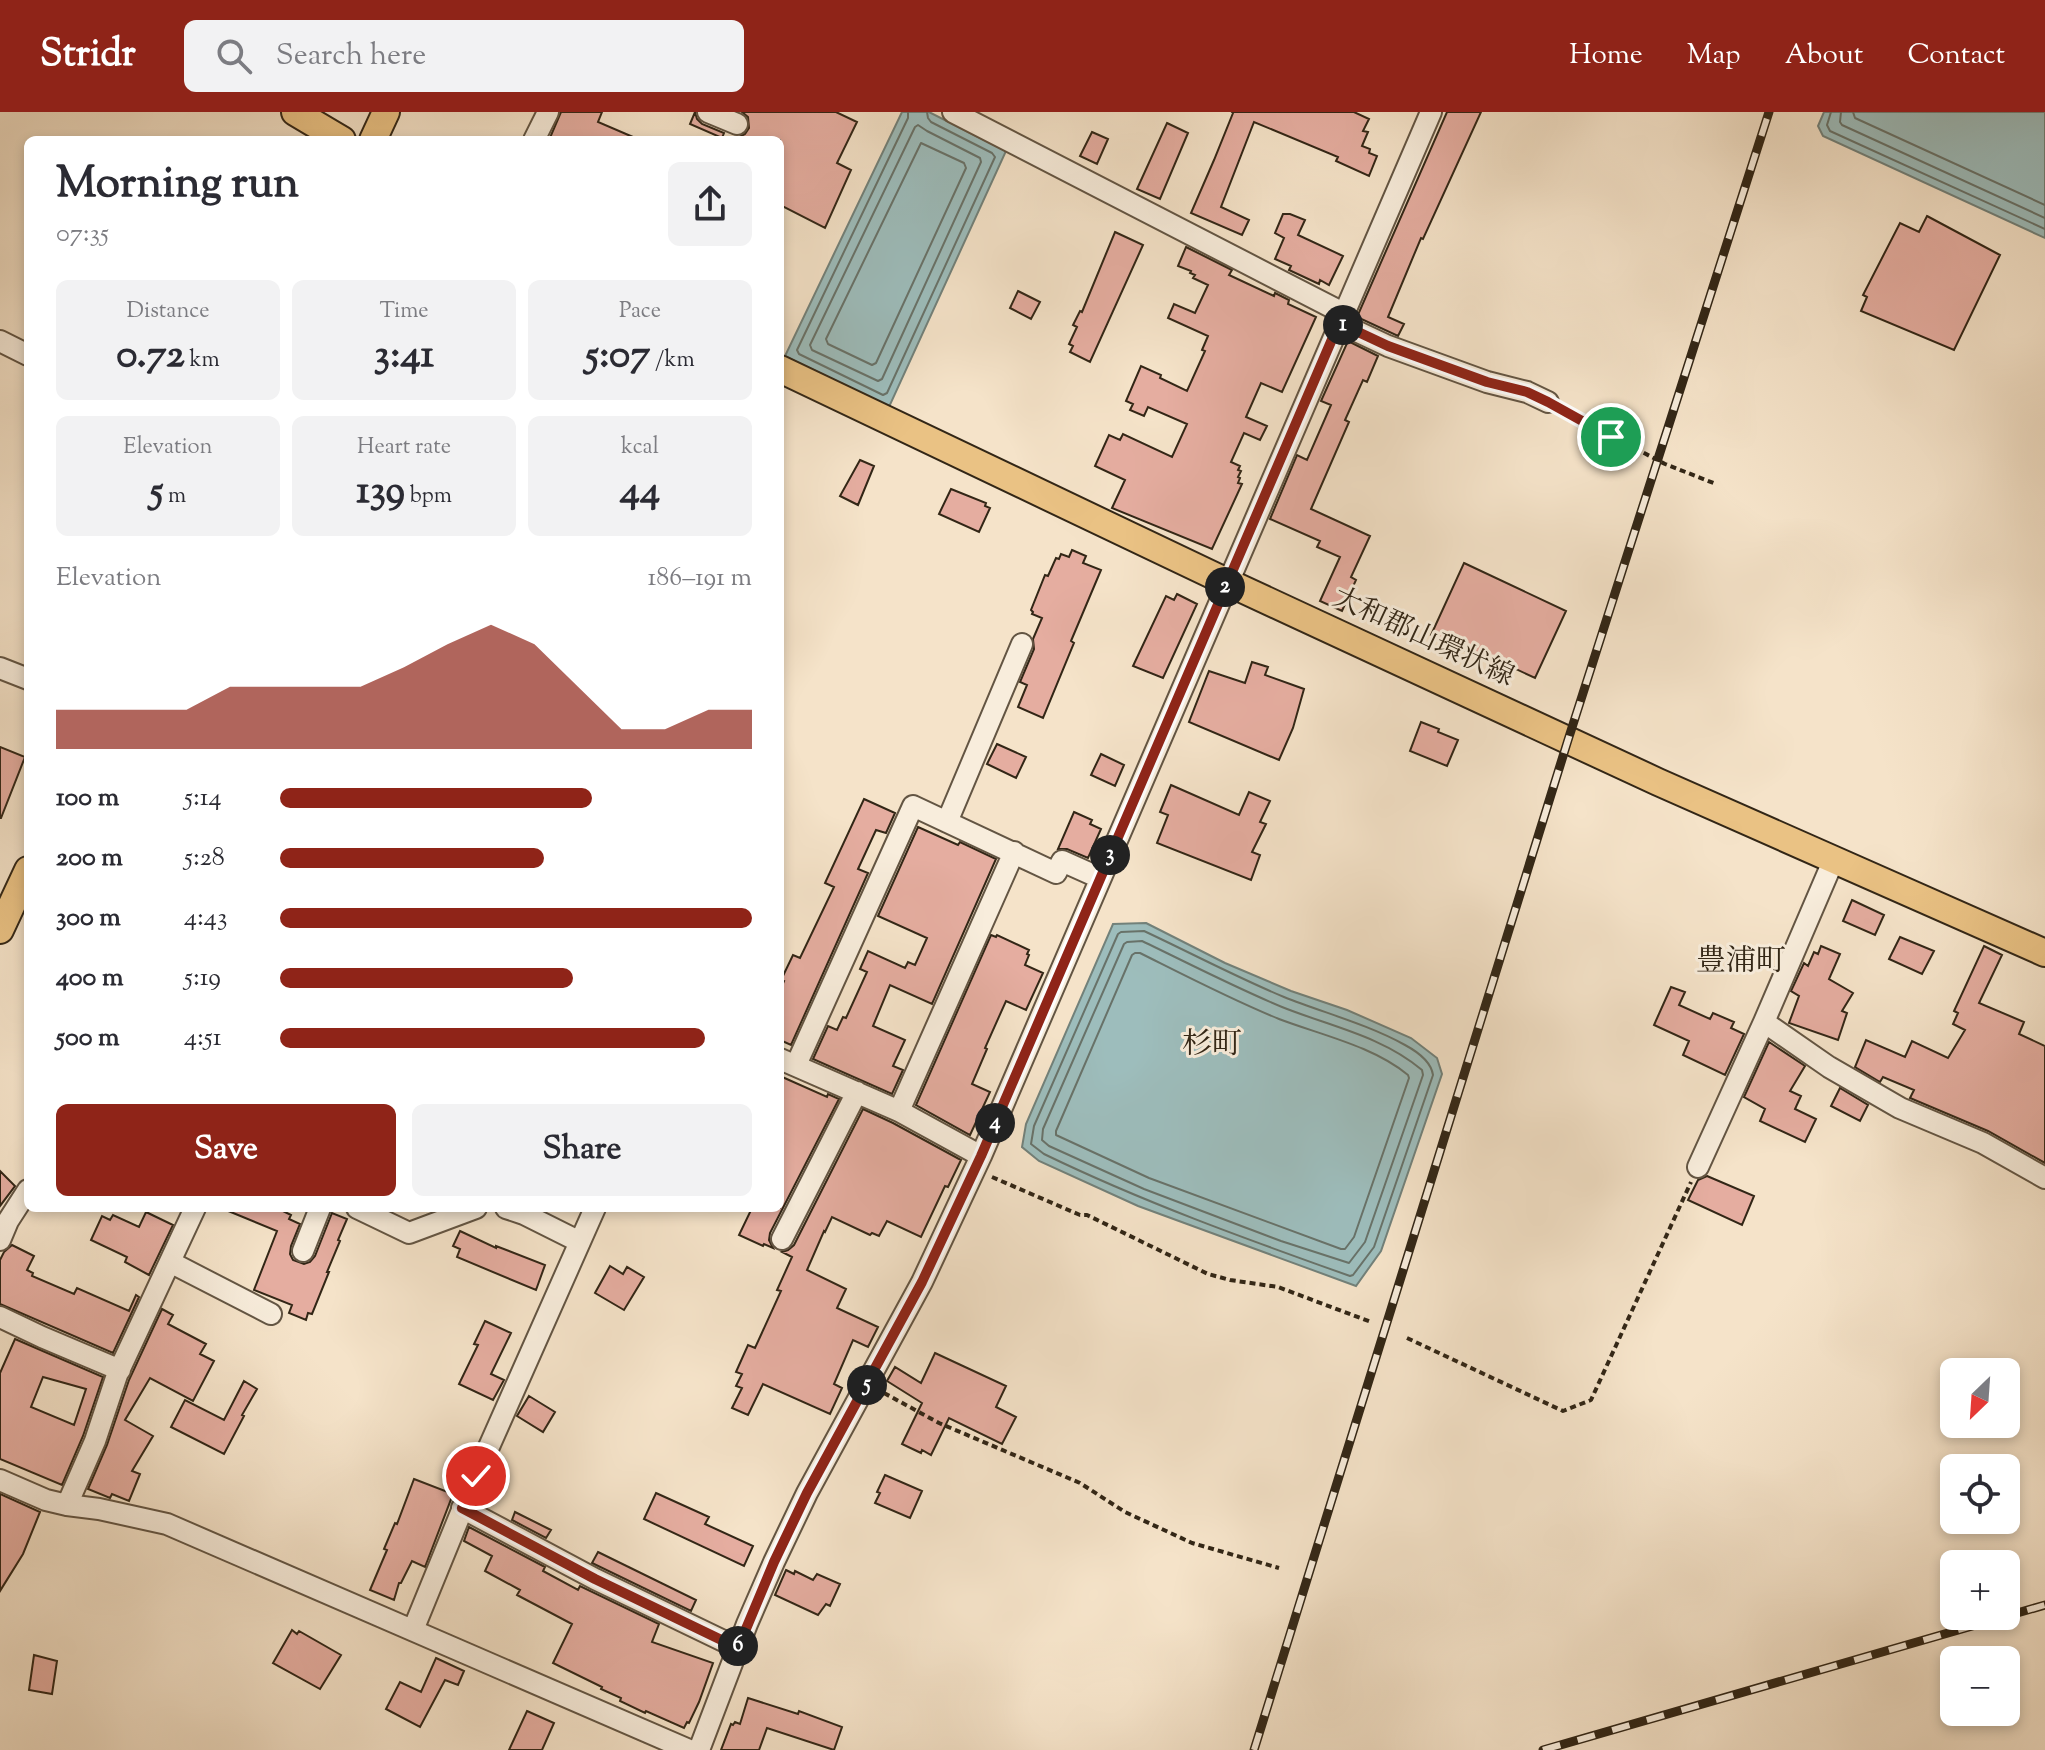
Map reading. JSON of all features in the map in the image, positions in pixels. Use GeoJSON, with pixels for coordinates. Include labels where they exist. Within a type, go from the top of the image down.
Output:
{"type":"FeatureCollection","features":[{"type":"Feature","properties":{"kind":"main road"},"geometry":{"type":"LineString","coordinates":[[295,112],[336,136]]}},
{"type":"Feature","properties":{"kind":"main road"},"geometry":{"type":"LineString","coordinates":[[375,136],[386,112]]}},
{"type":"Feature","properties":{"kind":"main road","name":"大和郡山環状線"},"geometry":{"type":"LineString","coordinates":[[784,371],[1227,582],[1658,782],[2045,953]]}},
{"type":"Feature","properties":{"kind":"main road"},"geometry":{"type":"LineString","coordinates":[[0,930],[24,879]]}},
{"type":"Feature","properties":{"kind":"street"},"geometry":{"type":"LineString","coordinates":[[536,136],[548,112]]}},
{"type":"Feature","properties":{"kind":"street"},"geometry":{"type":"LineString","coordinates":[[708,112],[736,125]]}},
{"type":"Feature","properties":{"kind":"street"},"geometry":{"type":"LineString","coordinates":[[953,112],[1388,346],[1487,382],[1527,392],[1548,402]]}},
{"type":"Feature","properties":{"kind":"street"},"geometry":{"type":"LineString","coordinates":[[699,1750],[738,1648],[807,1493],[922,1282],[978,1163],[1431,112]]}},
{"type":"Feature","properties":{"kind":"street"},"geometry":{"type":"LineString","coordinates":[[0,341],[24,353]]}},
{"type":"Feature","properties":{"kind":"street"},"geometry":{"type":"LineString","coordinates":[[947,822],[1022,644]]}},
{"type":"Feature","properties":{"kind":"street"},"geometry":{"type":"LineString","coordinates":[[0,668],[24,677]]}},
{"type":"Feature","properties":{"kind":"street"},"geometry":{"type":"LineString","coordinates":[[978,1163],[899,1111],[788,1062],[913,806],[1056,873],[1062,861],[1100,878]]}},
{"type":"Feature","properties":{"kind":"street"},"geometry":{"type":"LineString","coordinates":[[899,1111],[1014,852]]}},
{"type":"Feature","properties":{"kind":"street"},"geometry":{"type":"LineString","coordinates":[[1698,1167],[1834,859]]}},
{"type":"Feature","properties":{"kind":"street"},"geometry":{"type":"LineString","coordinates":[[1764,1022],[1829,1067],[1900,1108],[1983,1143],[2045,1178]]}},
{"type":"Feature","properties":{"kind":"street"},"geometry":{"type":"LineString","coordinates":[[782,1239],[857,1092]]}},
{"type":"Feature","properties":{"kind":"street"},"geometry":{"type":"LineString","coordinates":[[0,1240],[24,1196]]}},
{"type":"Feature","properties":{"kind":"street"},"geometry":{"type":"LineString","coordinates":[[67,1505],[95,1441],[120,1370],[193,1212]]}},
{"type":"Feature","properties":{"kind":"street"},"geometry":{"type":"LineString","coordinates":[[303,1251],[318,1212]]}},
{"type":"Feature","properties":{"kind":"street"},"geometry":{"type":"LineString","coordinates":[[365,1212],[409,1233],[465,1212]]}},
{"type":"Feature","properties":{"kind":"street"},"geometry":{"type":"LineString","coordinates":[[518,1212],[580,1242]]}},
{"type":"Feature","properties":{"kind":"street"},"geometry":{"type":"LineString","coordinates":[[413,1630],[462,1508],[593,1212]]}},
{"type":"Feature","properties":{"kind":"street"},"geometry":{"type":"LineString","coordinates":[[170,1262],[271,1314]]}},
{"type":"Feature","properties":{"kind":"street"},"geometry":{"type":"LineString","coordinates":[[0,1317],[120,1370]]}},
{"type":"Feature","properties":{"kind":"street"},"geometry":{"type":"LineString","coordinates":[[0,1480],[46,1500],[167,1524],[689,1750]]}},
{"type":"Feature","properties":{"kind":"street"},"geometry":{"type":"LineString","coordinates":[[462,1508],[595,1579],[738,1648]]}},
{"type":"Feature","properties":{"kind":"path"},"geometry":{"type":"LineString","coordinates":[[1548,402],[1665,464],[1716,484]]}},
{"type":"Feature","properties":{"kind":"path"},"geometry":{"type":"LineString","coordinates":[[978,1163],[1080,1215],[1087,1215],[1208,1274],[1278,1287],[1371,1322]]}},
{"type":"Feature","properties":{"kind":"path"},"geometry":{"type":"LineString","coordinates":[[1407,1338],[1563,1411],[1591,1400],[1698,1167]]}},
{"type":"Feature","properties":{"kind":"path"},"geometry":{"type":"LineString","coordinates":[[868,1384],[939,1423],[1080,1483],[1125,1512],[1192,1543],[1279,1568]]}},
{"type":"Feature","properties":{"kind":"water"},"geometry":{"type":"Polygon","coordinates":[[[902,112],[929,112],[1006,151],[889,407],[785,356],[902,112]]]}},
{"type":"Feature","properties":{"kind":"water"},"geometry":{"type":"Polygon","coordinates":[[[1824,112],[2045,112],[2045,238],[1823,136],[1818,126],[1824,112]]]}},
{"type":"Feature","properties":{"kind":"water"},"geometry":{"type":"Polygon","coordinates":[[[1146,923],[1225,963],[1411,1038],[1437,1058],[1442,1074],[1381,1251],[1356,1286],[1138,1206],[1039,1161],[1022,1147],[1026,1124],[1113,924],[1146,923]]]}},
{"type":"Feature","properties":{"kind":"building"},"geometry":{"type":"Polygon","coordinates":[[[561,112],[602,112],[598,122],[631,136],[551,136],[561,112]]]}},
{"type":"Feature","properties":{"kind":"building"},"geometry":{"type":"Polygon","coordinates":[[[695,112],[702,124],[724,133],[717,136],[690,124],[695,112]]]}},
{"type":"Feature","properties":{"kind":"building"},"geometry":{"type":"Polygon","coordinates":[[[742,112],[836,112],[857,122],[837,163],[851,170],[825,228],[784,207],[784,136],[741,136],[749,128],[748,117],[742,112]]]}},
{"type":"Feature","properties":{"kind":"building"},"geometry":{"type":"Polygon","coordinates":[[[1232,112],[1354,112],[1369,119],[1363,131],[1368,132],[1362,146],[1377,156],[1369,176],[1336,161],[1338,157],[1254,122],[1221,207],[1249,220],[1242,235],[1191,213],[1232,112]]]}},
{"type":"Feature","properties":{"kind":"building"},"geometry":{"type":"Polygon","coordinates":[[[1447,112],[1481,112],[1421,238],[1388,317],[1404,324],[1398,336],[1357,317],[1447,112]]]}},
{"type":"Feature","properties":{"kind":"building"},"geometry":{"type":"Polygon","coordinates":[[[1167,123],[1188,133],[1160,199],[1137,189],[1167,123]]]}},
{"type":"Feature","properties":{"kind":"building"},"geometry":{"type":"Polygon","coordinates":[[[1092,132],[1108,139],[1097,164],[1080,156],[1092,132]]]}},
{"type":"Feature","properties":{"kind":"building"},"geometry":{"type":"Polygon","coordinates":[[[1283,214],[1305,220],[1298,235],[1343,256],[1329,285],[1320,280],[1319,284],[1289,270],[1291,266],[1275,259],[1284,238],[1275,233],[1283,214]]]}},
{"type":"Feature","properties":{"kind":"building"},"geometry":{"type":"Polygon","coordinates":[[[1927,216],[2000,255],[1954,350],[1861,311],[1867,297],[1863,295],[1900,223],[1919,232],[1927,216]]]}},
{"type":"Feature","properties":{"kind":"building"},"geometry":{"type":"Polygon","coordinates":[[[1115,232],[1143,245],[1090,362],[1070,352],[1073,346],[1069,344],[1077,327],[1073,325],[1082,312],[1115,232]]]}},
{"type":"Feature","properties":{"kind":"building"},"geometry":{"type":"Polygon","coordinates":[[[1186,247],[1232,270],[1229,275],[1274,296],[1275,293],[1289,300],[1288,304],[1316,317],[1282,392],[1261,383],[1246,417],[1267,426],[1260,440],[1244,433],[1231,462],[1240,466],[1238,483],[1242,484],[1212,549],[1112,508],[1125,480],[1095,466],[1109,435],[1120,440],[1123,434],[1172,457],[1187,424],[1148,407],[1144,416],[1130,410],[1133,404],[1126,401],[1141,366],[1187,391],[1205,351],[1202,350],[1208,336],[1168,318],[1174,304],[1195,313],[1208,285],[1193,278],[1195,275],[1191,271],[1178,266],[1186,247]]]}},
{"type":"Feature","properties":{"kind":"building"},"geometry":{"type":"Polygon","coordinates":[[[1018,291],[1040,302],[1031,319],[1010,308],[1018,291]]]}},
{"type":"Feature","properties":{"kind":"building"},"geometry":{"type":"Polygon","coordinates":[[[1348,341],[1378,356],[1345,420],[1349,422],[1311,509],[1370,536],[1351,577],[1356,580],[1342,611],[1320,601],[1340,557],[1317,547],[1320,541],[1270,519],[1297,455],[1307,460],[1331,405],[1321,401],[1348,341]]]}},
{"type":"Feature","properties":{"kind":"building"},"geometry":{"type":"Polygon","coordinates":[[[860,460],[874,466],[858,505],[840,496],[860,460]]]}},
{"type":"Feature","properties":{"kind":"building"},"geometry":{"type":"Polygon","coordinates":[[[951,489],[986,503],[985,506],[990,508],[979,532],[939,514],[951,489]]]}},
{"type":"Feature","properties":{"kind":"building"},"geometry":{"type":"Polygon","coordinates":[[[1072,550],[1086,556],[1083,563],[1101,570],[1043,718],[1018,707],[1027,685],[1020,682],[1034,649],[1033,639],[1042,618],[1032,614],[1031,610],[1045,575],[1048,576],[1056,558],[1059,559],[1061,554],[1069,557],[1072,550]]]}},
{"type":"Feature","properties":{"kind":"building"},"geometry":{"type":"Polygon","coordinates":[[[1464,563],[1566,611],[1535,678],[1499,661],[1497,665],[1431,635],[1464,563]]]}},
{"type":"Feature","properties":{"kind":"building"},"geometry":{"type":"Polygon","coordinates":[[[1177,594],[1197,604],[1163,678],[1133,666],[1166,596],[1174,600],[1177,594]]]}},
{"type":"Feature","properties":{"kind":"building"},"geometry":{"type":"Polygon","coordinates":[[[1252,662],[1268,667],[1265,675],[1304,689],[1293,728],[1279,760],[1189,722],[1209,671],[1245,683],[1252,662]]]}},
{"type":"Feature","properties":{"kind":"building"},"geometry":{"type":"Polygon","coordinates":[[[1421,722],[1458,740],[1447,766],[1410,751],[1421,722]]]}},
{"type":"Feature","properties":{"kind":"building"},"geometry":{"type":"Polygon","coordinates":[[[997,744],[1026,757],[1016,778],[987,764],[997,744]]]}},
{"type":"Feature","properties":{"kind":"building"},"geometry":{"type":"Polygon","coordinates":[[[0,747],[24,757],[24,760],[0,818],[0,747]]]}},
{"type":"Feature","properties":{"kind":"building"},"geometry":{"type":"Polygon","coordinates":[[[1101,754],[1124,765],[1115,786],[1091,775],[1101,754]]]}},
{"type":"Feature","properties":{"kind":"building"},"geometry":{"type":"Polygon","coordinates":[[[1171,785],[1239,815],[1249,792],[1270,801],[1260,822],[1266,824],[1252,852],[1260,855],[1251,880],[1157,843],[1168,815],[1160,812],[1171,785]]]}},
{"type":"Feature","properties":{"kind":"building"},"geometry":{"type":"Polygon","coordinates":[[[864,799],[895,813],[886,833],[876,830],[858,869],[868,873],[791,1045],[784,1042],[784,974],[793,955],[800,958],[834,887],[825,883],[864,799]]]}},
{"type":"Feature","properties":{"kind":"building"},"geometry":{"type":"Polygon","coordinates":[[[1074,812],[1092,820],[1090,824],[1101,829],[1088,858],[1067,849],[1058,849],[1074,812]]]}},
{"type":"Feature","properties":{"kind":"building"},"geometry":{"type":"Polygon","coordinates":[[[918,827],[996,859],[932,1004],[890,985],[873,1026],[905,1040],[893,1066],[903,1070],[892,1094],[813,1059],[828,1026],[837,1030],[843,1017],[846,1018],[867,972],[860,969],[868,951],[905,968],[908,962],[915,965],[927,938],[878,916],[918,827]]]}},
{"type":"Feature","properties":{"kind":"building"},"geometry":{"type":"Polygon","coordinates":[[[1852,900],[1884,915],[1875,935],[1843,921],[1852,900]]]}},
{"type":"Feature","properties":{"kind":"building"},"geometry":{"type":"Polygon","coordinates":[[[991,935],[1029,950],[1025,965],[1043,973],[1026,1010],[1006,1001],[972,1084],[990,1092],[970,1135],[916,1105],[991,935]]]}},
{"type":"Feature","properties":{"kind":"building"},"geometry":{"type":"Polygon","coordinates":[[[1900,937],[1934,951],[1922,974],[1889,959],[1900,937]]]}},
{"type":"Feature","properties":{"kind":"building"},"geometry":{"type":"Polygon","coordinates":[[[1821,946],[1840,954],[1829,979],[1853,993],[1842,1011],[1847,1013],[1838,1040],[1789,1023],[1799,996],[1791,991],[1804,963],[1808,966],[1814,952],[1818,954],[1821,946]]]}},
{"type":"Feature","properties":{"kind":"building"},"geometry":{"type":"Polygon","coordinates":[[[1984,946],[2002,955],[1979,1003],[2024,1022],[2019,1034],[2045,1046],[2045,1163],[1988,1131],[1910,1098],[1914,1090],[1883,1077],[1880,1082],[1855,1067],[1866,1040],[1905,1057],[1912,1041],[1948,1058],[1965,1030],[1953,1024],[1958,1013],[1954,1011],[1984,946]]]}},
{"type":"Feature","properties":{"kind":"building"},"geometry":{"type":"Polygon","coordinates":[[[1671,987],[1685,992],[1679,1005],[1710,1019],[1713,1013],[1734,1022],[1731,1028],[1744,1034],[1725,1075],[1683,1055],[1689,1041],[1654,1025],[1671,987]]]}},
{"type":"Feature","properties":{"kind":"building"},"geometry":{"type":"Polygon","coordinates":[[[1769,1042],[1805,1066],[1790,1091],[1801,1096],[1795,1109],[1816,1119],[1805,1142],[1760,1121],[1765,1109],[1744,1097],[1769,1042]]]}},
{"type":"Feature","properties":{"kind":"building"},"geometry":{"type":"Polygon","coordinates":[[[784,1078],[827,1097],[828,1094],[839,1099],[784,1206],[784,1078]]]}},
{"type":"Feature","properties":{"kind":"building"},"geometry":{"type":"Polygon","coordinates":[[[1840,1088],[1868,1105],[1860,1121],[1831,1106],[1840,1088]]]}},
{"type":"Feature","properties":{"kind":"building"},"geometry":{"type":"Polygon","coordinates":[[[863,1109],[961,1160],[921,1237],[887,1221],[879,1236],[870,1235],[832,1217],[807,1270],[846,1289],[837,1308],[878,1327],[868,1347],[853,1340],[834,1384],[842,1388],[830,1414],[763,1384],[748,1415],[732,1408],[742,1388],[736,1386],[742,1374],[736,1372],[748,1345],[755,1348],[781,1291],[777,1290],[792,1257],[782,1252],[794,1245],[863,1109]]]}},
{"type":"Feature","properties":{"kind":"building"},"geometry":{"type":"Polygon","coordinates":[[[0,1171],[15,1186],[0,1206],[0,1171]]]}},
{"type":"Feature","properties":{"kind":"building"},"geometry":{"type":"Polygon","coordinates":[[[1707,1176],[1754,1196],[1742,1225],[1688,1200],[1698,1180],[1707,1176]]]}},
{"type":"Feature","properties":{"kind":"building"},"geometry":{"type":"Polygon","coordinates":[[[146,1212],[173,1225],[149,1275],[125,1262],[127,1257],[91,1240],[102,1216],[110,1220],[113,1215],[139,1227],[146,1212]]]}},
{"type":"Feature","properties":{"kind":"building"},"geometry":{"type":"Polygon","coordinates":[[[231,1212],[285,1212],[291,1215],[289,1219],[300,1224],[290,1254],[293,1260],[304,1264],[315,1256],[332,1213],[347,1219],[312,1314],[308,1313],[306,1320],[289,1313],[292,1305],[254,1290],[277,1231],[231,1212]]]}},
{"type":"Feature","properties":{"kind":"building"},"geometry":{"type":"Polygon","coordinates":[[[750,1212],[781,1212],[770,1233],[773,1248],[739,1235],[750,1212]]]}},
{"type":"Feature","properties":{"kind":"building"},"geometry":{"type":"Polygon","coordinates":[[[460,1231],[496,1248],[545,1265],[536,1290],[457,1257],[460,1249],[453,1246],[460,1231]]]}},
{"type":"Feature","properties":{"kind":"building"},"geometry":{"type":"Polygon","coordinates":[[[12,1245],[34,1256],[27,1270],[33,1273],[32,1276],[74,1294],[77,1288],[129,1311],[136,1295],[139,1297],[113,1353],[0,1304],[0,1260],[12,1245]]]}},
{"type":"Feature","properties":{"kind":"building"},"geometry":{"type":"Polygon","coordinates":[[[610,1266],[623,1274],[627,1267],[644,1277],[624,1310],[595,1293],[610,1266]]]}},
{"type":"Feature","properties":{"kind":"building"},"geometry":{"type":"Polygon","coordinates":[[[162,1309],[173,1315],[168,1324],[206,1344],[200,1354],[214,1361],[193,1401],[150,1378],[125,1420],[153,1436],[132,1471],[140,1474],[129,1501],[112,1494],[110,1498],[88,1489],[129,1380],[162,1309]]]}},
{"type":"Feature","properties":{"kind":"building"},"geometry":{"type":"Polygon","coordinates":[[[485,1321],[511,1333],[491,1374],[504,1380],[493,1400],[459,1384],[478,1345],[474,1344],[485,1321]]]}},
{"type":"Feature","properties":{"kind":"building"},"geometry":{"type":"Polygon","coordinates":[[[15,1339],[103,1377],[62,1485],[0,1459],[0,1373],[15,1339]],[[43,1377],[31,1407],[74,1425],[86,1389],[43,1377]]]}},
{"type":"Feature","properties":{"kind":"building"},"geometry":{"type":"Polygon","coordinates":[[[935,1353],[1006,1386],[996,1407],[1016,1417],[1002,1444],[949,1418],[931,1455],[902,1444],[922,1403],[887,1381],[895,1367],[921,1383],[935,1353]]]}},
{"type":"Feature","properties":{"kind":"building"},"geometry":{"type":"Polygon","coordinates":[[[244,1381],[257,1389],[224,1454],[171,1427],[185,1400],[224,1420],[244,1381]]]}},
{"type":"Feature","properties":{"kind":"building"},"geometry":{"type":"Polygon","coordinates":[[[529,1396],[555,1412],[543,1432],[517,1416],[529,1396]]]}},
{"type":"Feature","properties":{"kind":"building"},"geometry":{"type":"Polygon","coordinates":[[[885,1475],[922,1491],[910,1518],[875,1503],[885,1475]]]}},
{"type":"Feature","properties":{"kind":"building"},"geometry":{"type":"Polygon","coordinates":[[[414,1479],[453,1494],[425,1567],[412,1561],[399,1583],[394,1600],[370,1590],[414,1479]]]}},
{"type":"Feature","properties":{"kind":"building"},"geometry":{"type":"Polygon","coordinates":[[[656,1493],[709,1517],[705,1524],[753,1546],[744,1566],[644,1519],[656,1493]]]}},
{"type":"Feature","properties":{"kind":"building"},"geometry":{"type":"Polygon","coordinates":[[[0,1494],[40,1512],[23,1554],[0,1591],[0,1494]]]}},
{"type":"Feature","properties":{"kind":"building"},"geometry":{"type":"Polygon","coordinates":[[[515,1512],[551,1530],[546,1538],[512,1520],[515,1512]]]}},
{"type":"Feature","properties":{"kind":"building"},"geometry":{"type":"Polygon","coordinates":[[[469,1527],[545,1567],[543,1571],[578,1590],[580,1586],[659,1624],[652,1642],[713,1663],[689,1723],[684,1728],[645,1713],[553,1663],[572,1624],[517,1595],[520,1590],[485,1571],[492,1556],[464,1541],[469,1527]]]}},
{"type":"Feature","properties":{"kind":"building"},"geometry":{"type":"Polygon","coordinates":[[[598,1552],[696,1600],[691,1611],[592,1563],[598,1552]]]}},
{"type":"Feature","properties":{"kind":"building"},"geometry":{"type":"Polygon","coordinates":[[[786,1570],[813,1580],[817,1574],[840,1584],[830,1606],[826,1604],[818,1615],[775,1595],[786,1570]]]}},
{"type":"Feature","properties":{"kind":"building"},"geometry":{"type":"Polygon","coordinates":[[[292,1630],[341,1655],[320,1689],[273,1663],[292,1630]]]}},
{"type":"Feature","properties":{"kind":"building"},"geometry":{"type":"Polygon","coordinates":[[[34,1655],[57,1661],[52,1694],[29,1690],[34,1655]]]}},
{"type":"Feature","properties":{"kind":"building"},"geometry":{"type":"Polygon","coordinates":[[[436,1658],[464,1671],[458,1685],[445,1680],[420,1727],[386,1709],[400,1682],[421,1692],[436,1658]]]}},
{"type":"Feature","properties":{"kind":"building"},"geometry":{"type":"Polygon","coordinates":[[[748,1698],[798,1714],[799,1711],[842,1727],[834,1750],[767,1728],[759,1750],[721,1750],[731,1724],[740,1724],[748,1698]]]}},
{"type":"Feature","properties":{"kind":"building"},"geometry":{"type":"Polygon","coordinates":[[[527,1711],[554,1723],[542,1750],[509,1750],[527,1711]]]}},
{"type":"Feature","properties":{"kind":"railway"},"geometry":{"type":"LineString","coordinates":[[1254,1750],[1568,740],[1769,112]]}},
{"type":"Feature","properties":{"kind":"railway"},"geometry":{"type":"LineString","coordinates":[[1543,1750],[2045,1605]]}},
{"type":"Feature","properties":{"kind":"district","name":"豊浦町"},"geometry":{"type":"Point","coordinates":[1741,962]}},
{"type":"Feature","properties":{"kind":"district","name":"杉町"},"geometry":{"type":"Point","coordinates":[1212,1045]}},
{"type":"Feature","properties":{"kind":"route"},"geometry":{"type":"LineString","coordinates":[[476,1476],[462,1508],[595,1579],[738,1648],[807,1493],[922,1282],[981,1156],[1339,323],[1388,346],[1487,382],[1527,392],[1611,437]]}}]}
